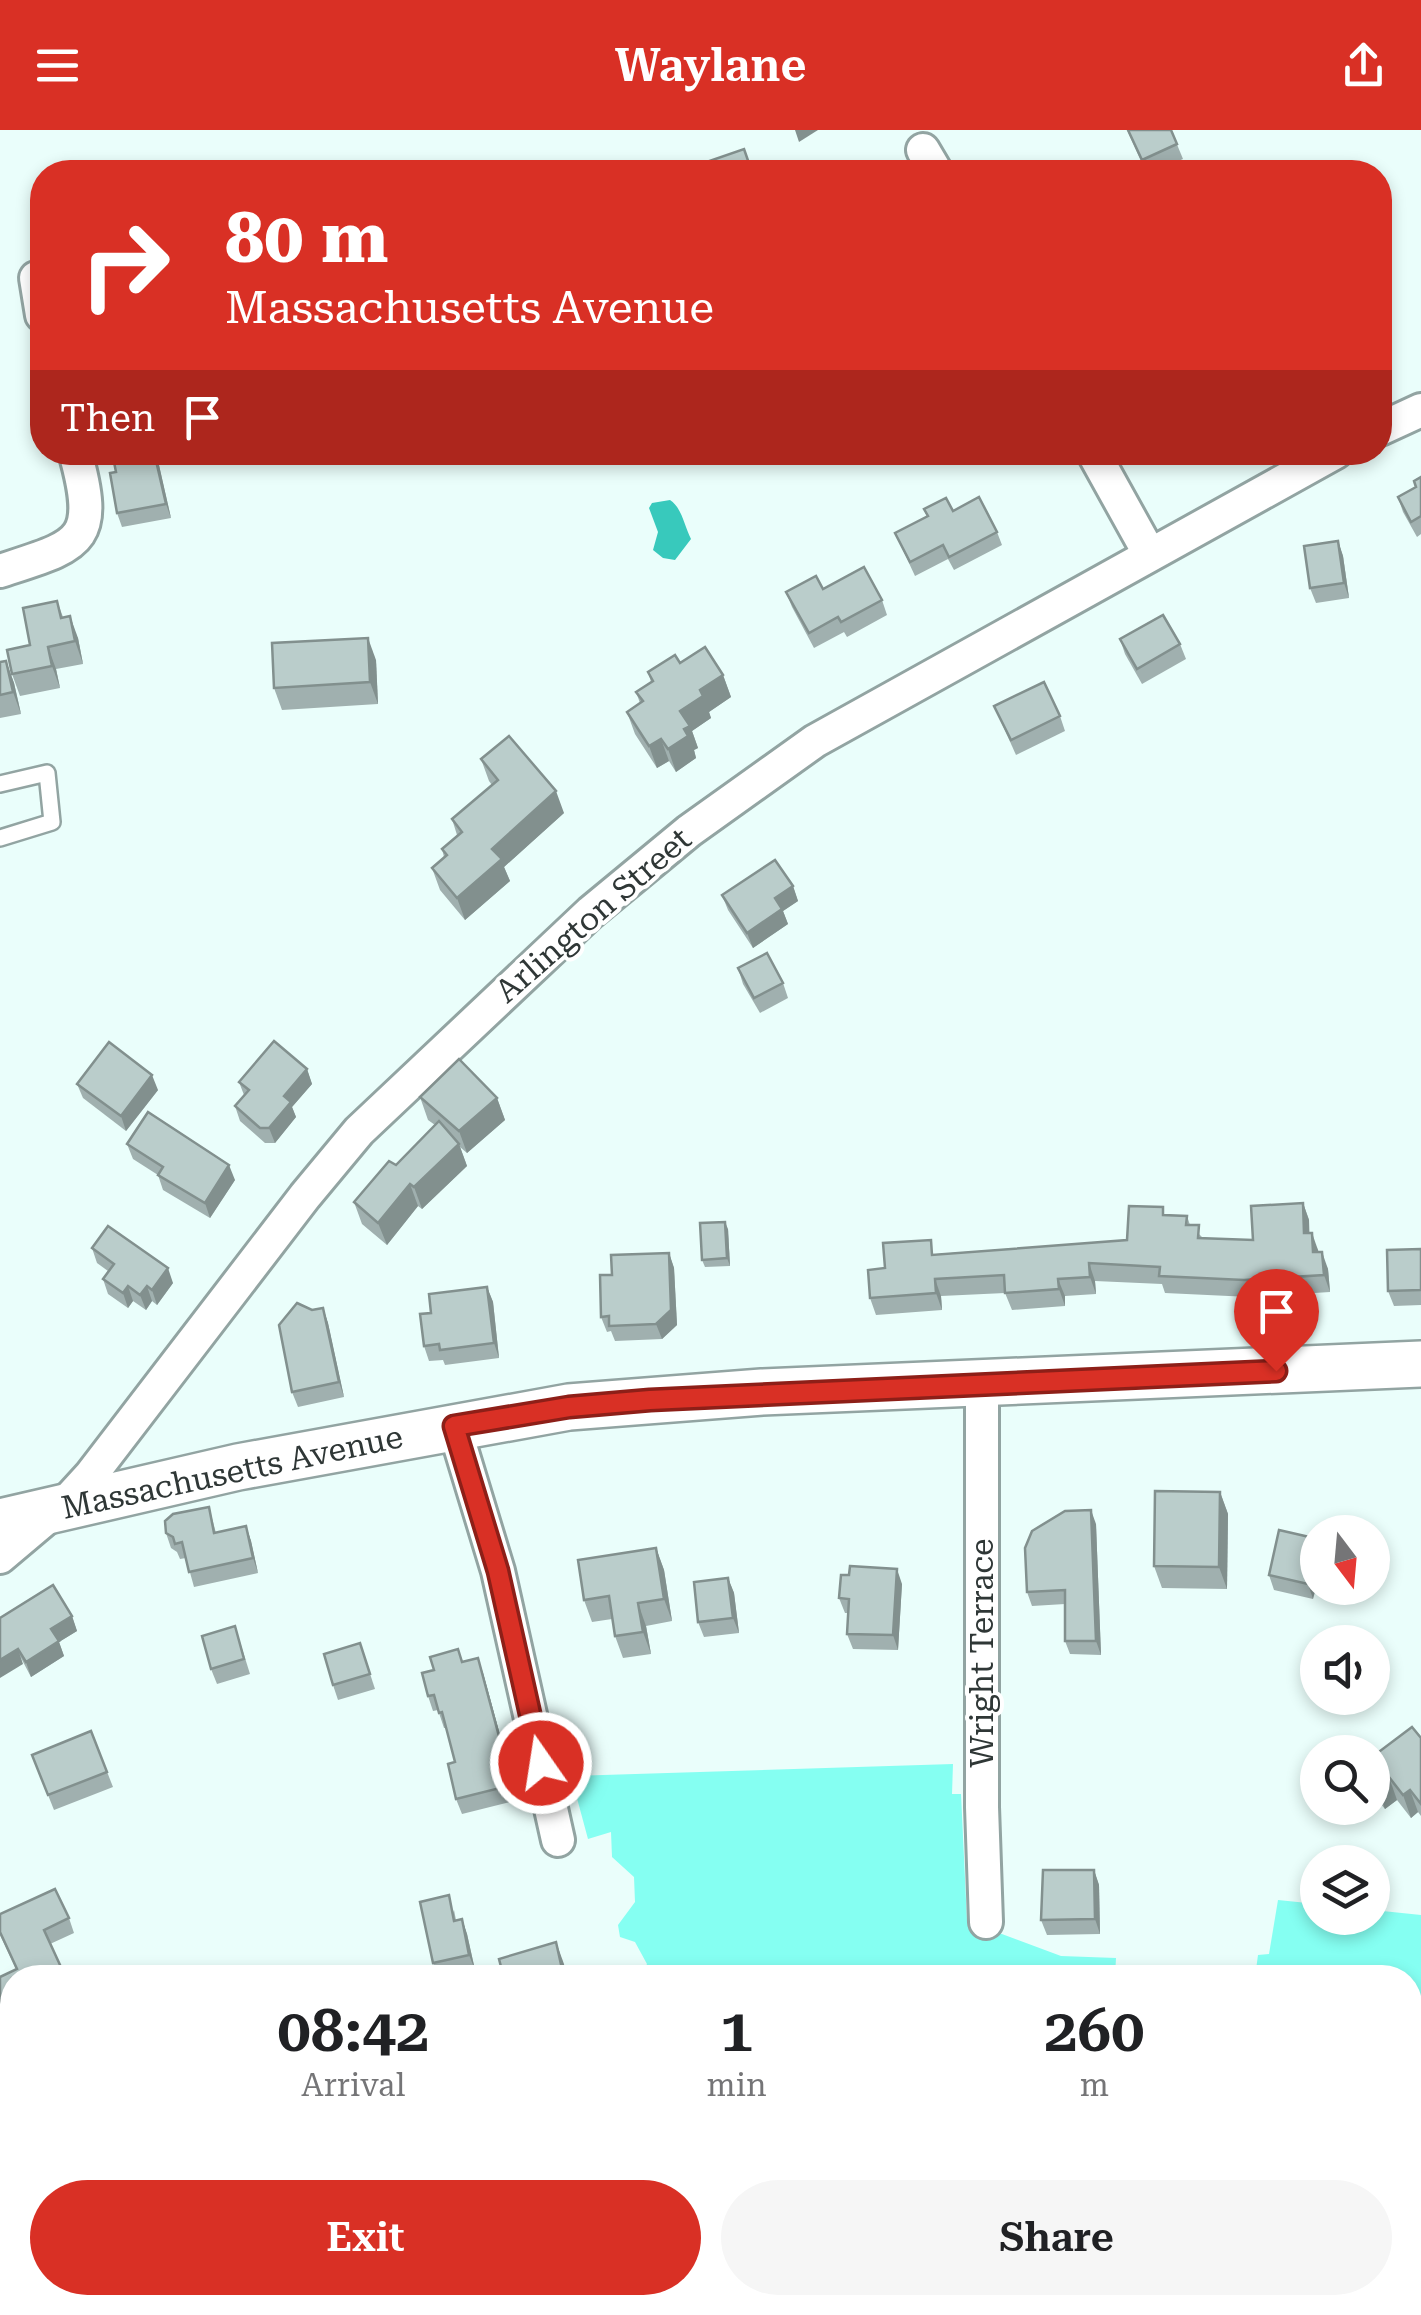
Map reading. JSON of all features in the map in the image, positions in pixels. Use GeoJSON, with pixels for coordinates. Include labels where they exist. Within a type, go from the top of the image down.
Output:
{"type":"FeatureCollection","features":[{"type":"Feature","properties":{"kind":"main road","name":"Massachusetts Avenue"},"geometry":{"type":"LineString","coordinates":[[0,1522],[238,1467],[454,1426],[620,1402],[1421,1364]]}},
{"type":"Feature","properties":{"kind":"street"},"geometry":{"type":"LineString","coordinates":[[1392,423],[1421,410]]}},
{"type":"Feature","properties":{"kind":"street"},"geometry":{"type":"LineString","coordinates":[[0,571],[65,550],[82,531],[85,508],[77,465]]}},
{"type":"Feature","properties":{"kind":"street"},"geometry":{"type":"LineString","coordinates":[[1100,465],[1149,553]]}},
{"type":"Feature","properties":{"kind":"street","name":"Arlington Street"},"geometry":{"type":"LineString","coordinates":[[0,1557],[56,1509],[101,1463],[304,1196],[359,1131],[591,912],[688,830],[815,741],[1312,465]]}},
{"type":"Feature","properties":{"kind":"street","name":"Wright Terrace"},"geometry":{"type":"LineString","coordinates":[[982,1384],[982,1807],[986,1922]]}},
{"type":"Feature","properties":{"kind":"street"},"geometry":{"type":"LineString","coordinates":[[454,1426],[498,1571],[558,1840]]}},
{"type":"Feature","properties":{"kind":"lane"},"geometry":{"type":"LineString","coordinates":[[0,784],[47,773],[52,822],[0,838]]}},
{"type":"Feature","properties":{"kind":"shaded area"},"geometry":{"type":"Polygon","coordinates":[[[670,500],[680,512],[691,539],[675,560],[663,558],[653,550],[658,532],[649,508],[652,503],[670,500]]]}},
{"type":"Feature","properties":{"kind":"shaded area"},"geometry":{"type":"Polygon","coordinates":[[[953,1764],[952,1794],[961,1794],[967,1921],[1061,1956],[1116,1958],[1116,1965],[647,1965],[635,1942],[620,1937],[618,1925],[635,1902],[634,1877],[612,1857],[611,1832],[588,1839],[571,1776],[953,1764]]]}},
{"type":"Feature","properties":{"kind":"shaded area"},"geometry":{"type":"Polygon","coordinates":[[[1278,1900],[1300,1902],[1300,1935],[1390,1935],[1390,1912],[1421,1915],[1421,1965],[1257,1965],[1258,1955],[1269,1954],[1278,1900]]]}},
{"type":"Feature","properties":{"kind":"building"},"geometry":{"type":"Polygon","coordinates":[[[1128,130],[1171,130],[1177,144],[1142,160],[1128,130]]]}},
{"type":"Feature","properties":{"kind":"building"},"geometry":{"type":"Polygon","coordinates":[[[744,149],[748,160],[712,160],[744,149]]]}},
{"type":"Feature","properties":{"kind":"building"},"geometry":{"type":"Polygon","coordinates":[[[115,465],[157,465],[166,504],[117,513],[110,473],[116,472],[115,465]]]}},
{"type":"Feature","properties":{"kind":"building"},"geometry":{"type":"Polygon","coordinates":[[[1421,477],[1421,516],[1411,522],[1398,497],[1416,487],[1414,481],[1421,477]]]}},
{"type":"Feature","properties":{"kind":"building"},"geometry":{"type":"Polygon","coordinates":[[[979,497],[997,532],[949,557],[943,545],[910,562],[895,533],[928,516],[924,509],[946,498],[953,511],[979,497]]]}},
{"type":"Feature","properties":{"kind":"building"},"geometry":{"type":"Polygon","coordinates":[[[1338,541],[1344,583],[1310,588],[1304,546],[1338,541]]]}},
{"type":"Feature","properties":{"kind":"building"},"geometry":{"type":"Polygon","coordinates":[[[864,567],[882,600],[841,622],[838,617],[809,633],[786,592],[816,576],[823,589],[864,567]]]}},
{"type":"Feature","properties":{"kind":"building"},"geometry":{"type":"Polygon","coordinates":[[[57,601],[61,618],[70,616],[75,641],[48,647],[52,666],[12,674],[7,650],[30,645],[23,608],[57,601]]]}},
{"type":"Feature","properties":{"kind":"building"},"geometry":{"type":"Polygon","coordinates":[[[1163,615],[1180,644],[1137,669],[1120,639],[1163,615]]]}},
{"type":"Feature","properties":{"kind":"building"},"geometry":{"type":"Polygon","coordinates":[[[368,638],[370,682],[274,688],[272,643],[368,638]]]}},
{"type":"Feature","properties":{"kind":"building"},"geometry":{"type":"Polygon","coordinates":[[[705,647],[723,675],[700,690],[703,696],[680,711],[690,726],[684,729],[688,736],[668,749],[661,739],[649,746],[627,712],[643,701],[636,692],[653,681],[648,672],[675,655],[680,663],[705,647]]]}},
{"type":"Feature","properties":{"kind":"building"},"geometry":{"type":"Polygon","coordinates":[[[6,661],[13,692],[0,695],[0,662],[6,661]]]}},
{"type":"Feature","properties":{"kind":"building"},"geometry":{"type":"Polygon","coordinates":[[[1044,682],[1060,716],[1011,740],[994,706],[1044,682]]]}},
{"type":"Feature","properties":{"kind":"building"},"geometry":{"type":"Polygon","coordinates":[[[509,736],[556,791],[492,849],[502,859],[457,898],[432,868],[447,855],[442,849],[462,832],[452,819],[498,780],[481,759],[509,736]]]}},
{"type":"Feature","properties":{"kind":"building"},"geometry":{"type":"Polygon","coordinates":[[[775,860],[793,886],[775,898],[782,909],[747,933],[722,895],[775,860]]]}},
{"type":"Feature","properties":{"kind":"building"},"geometry":{"type":"Polygon","coordinates":[[[767,953],[783,983],[754,998],[738,968],[767,953]]]}},
{"type":"Feature","properties":{"kind":"building"},"geometry":{"type":"Polygon","coordinates":[[[274,1041],[307,1069],[284,1096],[291,1102],[269,1128],[260,1128],[235,1106],[249,1090],[239,1082],[274,1041]]]}},
{"type":"Feature","properties":{"kind":"building"},"geometry":{"type":"Polygon","coordinates":[[[109,1042],[152,1075],[121,1116],[77,1084],[109,1042]]]}},
{"type":"Feature","properties":{"kind":"building"},"geometry":{"type":"Polygon","coordinates":[[[459,1059],[497,1098],[459,1131],[420,1097],[459,1059]]]}},
{"type":"Feature","properties":{"kind":"building"},"geometry":{"type":"Polygon","coordinates":[[[148,1112],[229,1165],[205,1203],[158,1175],[163,1167],[127,1144],[148,1112]]]}},
{"type":"Feature","properties":{"kind":"building"},"geometry":{"type":"Polygon","coordinates":[[[439,1121],[459,1144],[414,1187],[410,1184],[378,1223],[354,1202],[389,1161],[396,1165],[439,1121]]]}},
{"type":"Feature","properties":{"kind":"building"},"geometry":{"type":"Polygon","coordinates":[[[1303,1203],[1304,1233],[1312,1233],[1313,1252],[1322,1252],[1324,1275],[1244,1280],[1159,1276],[1160,1267],[1089,1263],[1090,1277],[1058,1279],[1059,1289],[1005,1293],[1004,1275],[935,1279],[936,1293],[870,1298],[868,1270],[885,1268],[883,1243],[931,1240],[932,1255],[1127,1240],[1129,1206],[1163,1207],[1163,1215],[1187,1216],[1186,1225],[1199,1225],[1198,1238],[1253,1240],[1251,1206],[1303,1203]]]}},
{"type":"Feature","properties":{"kind":"building"},"geometry":{"type":"Polygon","coordinates":[[[725,1222],[727,1258],[702,1260],[700,1223],[725,1222]]]}},
{"type":"Feature","properties":{"kind":"building"},"geometry":{"type":"Polygon","coordinates":[[[108,1226],[168,1268],[152,1290],[147,1286],[140,1295],[128,1286],[123,1293],[103,1279],[114,1264],[92,1248],[108,1226]]]}},
{"type":"Feature","properties":{"kind":"building"},"geometry":{"type":"Polygon","coordinates":[[[1421,1249],[1421,1290],[1388,1291],[1387,1250],[1421,1249]]]}},
{"type":"Feature","properties":{"kind":"building"},"geometry":{"type":"Polygon","coordinates":[[[669,1253],[671,1310],[656,1324],[609,1326],[609,1316],[601,1317],[600,1275],[612,1275],[611,1255],[669,1253]]]}},
{"type":"Feature","properties":{"kind":"building"},"geometry":{"type":"Polygon","coordinates":[[[487,1287],[494,1343],[440,1350],[439,1344],[424,1346],[420,1314],[431,1313],[429,1294],[487,1287]]]}},
{"type":"Feature","properties":{"kind":"building"},"geometry":{"type":"Polygon","coordinates":[[[297,1303],[312,1310],[323,1308],[339,1382],[292,1392],[279,1325],[297,1303]]]}},
{"type":"Feature","properties":{"kind":"building"},"geometry":{"type":"Polygon","coordinates":[[[1155,1491],[1220,1492],[1219,1567],[1154,1566],[1155,1491]]]}},
{"type":"Feature","properties":{"kind":"building"},"geometry":{"type":"Polygon","coordinates":[[[209,1507],[214,1533],[246,1526],[253,1558],[189,1572],[182,1542],[175,1544],[166,1533],[165,1521],[173,1514],[209,1507]]]}},
{"type":"Feature","properties":{"kind":"building"},"geometry":{"type":"Polygon","coordinates":[[[1091,1510],[1096,1641],[1065,1641],[1065,1590],[1027,1592],[1025,1548],[1032,1531],[1065,1511],[1091,1510]]]}},
{"type":"Feature","properties":{"kind":"building"},"geometry":{"type":"Polygon","coordinates":[[[1279,1530],[1300,1535],[1300,1582],[1269,1575],[1279,1530]]]}},
{"type":"Feature","properties":{"kind":"building"},"geometry":{"type":"Polygon","coordinates":[[[656,1548],[664,1599],[638,1603],[643,1632],[615,1636],[609,1596],[584,1600],[578,1560],[656,1548]]]}},
{"type":"Feature","properties":{"kind":"building"},"geometry":{"type":"Polygon","coordinates":[[[850,1566],[897,1569],[893,1635],[847,1634],[849,1599],[839,1598],[841,1575],[849,1575],[850,1566]]]}},
{"type":"Feature","properties":{"kind":"building"},"geometry":{"type":"Polygon","coordinates":[[[728,1578],[733,1618],[698,1622],[694,1582],[728,1578]]]}},
{"type":"Feature","properties":{"kind":"building"},"geometry":{"type":"Polygon","coordinates":[[[53,1585],[72,1616],[51,1629],[59,1641],[26,1662],[18,1649],[0,1660],[0,1618],[53,1585]]]}},
{"type":"Feature","properties":{"kind":"building"},"geometry":{"type":"Polygon","coordinates":[[[235,1626],[244,1659],[211,1669],[202,1636],[235,1626]]]}},
{"type":"Feature","properties":{"kind":"building"},"geometry":{"type":"Polygon","coordinates":[[[360,1643],[370,1674],[333,1685],[324,1654],[360,1643]]]}},
{"type":"Feature","properties":{"kind":"building"},"geometry":{"type":"Polygon","coordinates":[[[458,1649],[462,1662],[478,1658],[512,1785],[456,1799],[448,1764],[455,1762],[442,1712],[439,1713],[434,1695],[428,1696],[422,1673],[434,1670],[430,1657],[458,1649]]]}},
{"type":"Feature","properties":{"kind":"building"},"geometry":{"type":"Polygon","coordinates":[[[1412,1727],[1421,1738],[1421,1804],[1410,1790],[1403,1795],[1390,1778],[1390,1744],[1412,1727]]]}},
{"type":"Feature","properties":{"kind":"building"},"geometry":{"type":"Polygon","coordinates":[[[91,1731],[107,1772],[48,1795],[32,1755],[91,1731]]]}},
{"type":"Feature","properties":{"kind":"building"},"geometry":{"type":"Polygon","coordinates":[[[1043,1870],[1094,1870],[1095,1919],[1041,1920],[1043,1870]]]}},
{"type":"Feature","properties":{"kind":"building"},"geometry":{"type":"Polygon","coordinates":[[[55,1889],[69,1918],[44,1930],[60,1965],[15,1965],[0,1932],[0,1914],[55,1889]]]}},
{"type":"Feature","properties":{"kind":"building"},"geometry":{"type":"Polygon","coordinates":[[[449,1895],[454,1921],[462,1919],[469,1955],[433,1963],[420,1902],[449,1895]]]}},
{"type":"Feature","properties":{"kind":"building"},"geometry":{"type":"Polygon","coordinates":[[[556,1942],[561,1965],[501,1965],[499,1959],[556,1942]]]}},
{"type":"Feature","properties":{"kind":"route"},"geometry":{"type":"LineString","coordinates":[[541,1763],[498,1571],[454,1426],[569,1407],[762,1392],[1276,1371]]}}]}
